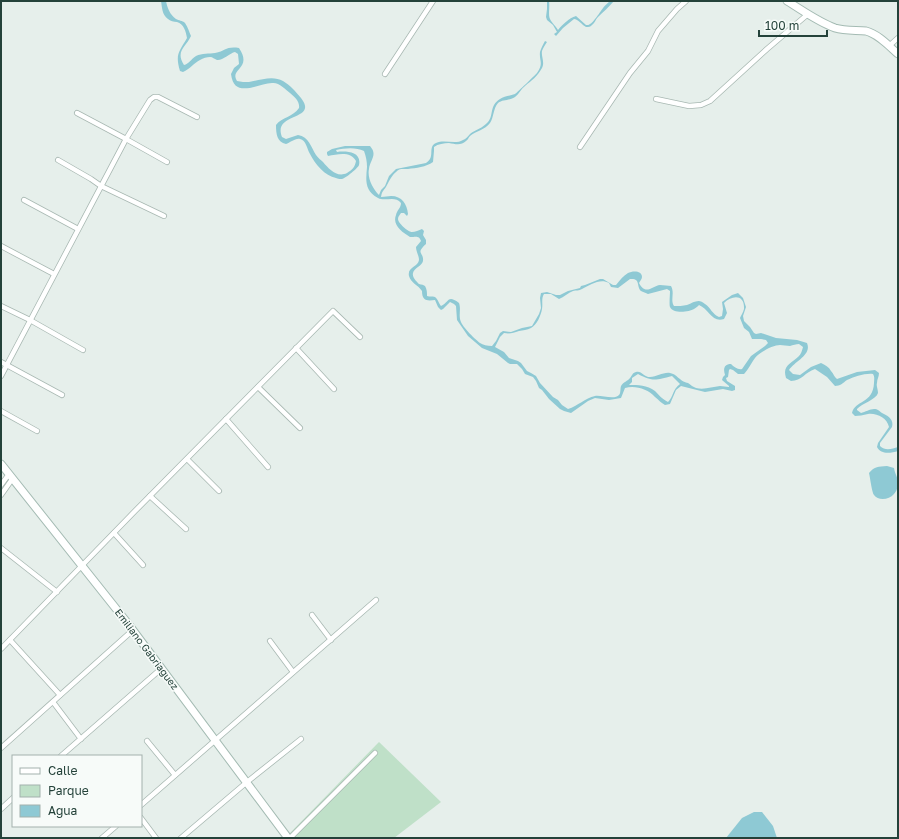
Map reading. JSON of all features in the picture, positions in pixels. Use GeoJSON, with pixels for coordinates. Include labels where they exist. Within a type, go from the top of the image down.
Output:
{"type":"FeatureCollection","features":[{"type":"Feature","properties":{"kind":"main road"},"geometry":{"type":"LineString","coordinates":[[787,1],[829,26],[840,29],[868,32],[898,54]]}},
{"type":"Feature","properties":{"kind":"main road","name":"Emiliano Gabriaguez"},"geometry":{"type":"LineString","coordinates":[[1,464],[133,630],[289,838]]}},
{"type":"Feature","properties":{"kind":"street"},"geometry":{"type":"LineString","coordinates":[[385,74],[433,1]]}},
{"type":"Feature","properties":{"kind":"street"},"geometry":{"type":"LineString","coordinates":[[580,148],[630,73],[648,51],[658,30],[686,1]]}},
{"type":"Feature","properties":{"kind":"street"},"geometry":{"type":"LineString","coordinates":[[656,99],[689,106],[701,105],[710,101],[808,14]]}},
{"type":"Feature","properties":{"kind":"street"},"geometry":{"type":"LineString","coordinates":[[889,46],[898,38]]}},
{"type":"Feature","properties":{"kind":"street"},"geometry":{"type":"LineString","coordinates":[[1,376],[126,139],[150,100],[154,97],[161,98],[197,117]]}},
{"type":"Feature","properties":{"kind":"street"},"geometry":{"type":"LineString","coordinates":[[77,113],[167,162]]}},
{"type":"Feature","properties":{"kind":"street"},"geometry":{"type":"LineString","coordinates":[[58,160],[101,186],[164,216]]}},
{"type":"Feature","properties":{"kind":"street"},"geometry":{"type":"LineString","coordinates":[[24,200],[78,229]]}},
{"type":"Feature","properties":{"kind":"street"},"geometry":{"type":"LineString","coordinates":[[1,246],[54,274]]}},
{"type":"Feature","properties":{"kind":"street"},"geometry":{"type":"LineString","coordinates":[[1,306],[30,320],[83,350]]}},
{"type":"Feature","properties":{"kind":"street"},"geometry":{"type":"LineString","coordinates":[[1,649],[333,311],[360,337]]}},
{"type":"Feature","properties":{"kind":"street"},"geometry":{"type":"LineString","coordinates":[[296,348],[334,389]]}},
{"type":"Feature","properties":{"kind":"street"},"geometry":{"type":"LineString","coordinates":[[1,362],[62,395]]}},
{"type":"Feature","properties":{"kind":"street"},"geometry":{"type":"LineString","coordinates":[[258,387],[300,428]]}},
{"type":"Feature","properties":{"kind":"street"},"geometry":{"type":"LineString","coordinates":[[1,411],[37,431]]}},
{"type":"Feature","properties":{"kind":"street"},"geometry":{"type":"LineString","coordinates":[[226,419],[268,467]]}},
{"type":"Feature","properties":{"kind":"street"},"geometry":{"type":"LineString","coordinates":[[187,459],[219,491]]}},
{"type":"Feature","properties":{"kind":"street"},"geometry":{"type":"LineString","coordinates":[[1,485],[11,476]]}},
{"type":"Feature","properties":{"kind":"street"},"geometry":{"type":"LineString","coordinates":[[1,495],[11,476]]}},
{"type":"Feature","properties":{"kind":"street"},"geometry":{"type":"LineString","coordinates":[[150,496],[186,529]]}},
{"type":"Feature","properties":{"kind":"street"},"geometry":{"type":"LineString","coordinates":[[114,533],[143,565]]}},
{"type":"Feature","properties":{"kind":"street"},"geometry":{"type":"LineString","coordinates":[[1,548],[57,592]]}},
{"type":"Feature","properties":{"kind":"street"},"geometry":{"type":"LineString","coordinates":[[142,803],[376,600]]}},
{"type":"Feature","properties":{"kind":"street"},"geometry":{"type":"LineString","coordinates":[[312,615],[331,640]]}},
{"type":"Feature","properties":{"kind":"street"},"geometry":{"type":"LineString","coordinates":[[1,748],[133,630]]}},
{"type":"Feature","properties":{"kind":"street"},"geometry":{"type":"LineString","coordinates":[[10,640],[60,695]]}},
{"type":"Feature","properties":{"kind":"street"},"geometry":{"type":"LineString","coordinates":[[270,641],[293,672]]}},
{"type":"Feature","properties":{"kind":"street"},"geometry":{"type":"LineString","coordinates":[[62,755],[162,668]]}},
{"type":"Feature","properties":{"kind":"street"},"geometry":{"type":"LineString","coordinates":[[52,702],[81,738]]}},
{"type":"Feature","properties":{"kind":"street"},"geometry":{"type":"LineString","coordinates":[[181,838],[301,739]]}},
{"type":"Feature","properties":{"kind":"street"},"geometry":{"type":"LineString","coordinates":[[148,741],[175,775]]}},
{"type":"Feature","properties":{"kind":"street"},"geometry":{"type":"LineString","coordinates":[[289,838],[375,753]]}},
{"type":"Feature","properties":{"kind":"street"},"geometry":{"type":"LineString","coordinates":[[1,809],[12,799]]}},
{"type":"Feature","properties":{"kind":"street"},"geometry":{"type":"LineString","coordinates":[[142,819],[156,838]]}},
{"type":"Feature","properties":{"kind":"street"},"geometry":{"type":"LineString","coordinates":[[102,838],[115,827]]}},
{"type":"Feature","properties":{"kind":"green space"},"geometry":{"type":"Polygon","coordinates":[[[379,742],[441,802],[394,838],[294,838],[290,833],[379,742]]]}},
{"type":"Feature","properties":{"kind":"water"},"geometry":{"type":"Polygon","coordinates":[[[161,1],[166,1],[170,13],[176,19],[185,23],[191,36],[181,53],[184,65],[198,55],[215,53],[229,48],[239,48],[243,55],[243,60],[236,73],[235,77],[237,81],[249,82],[266,78],[279,79],[293,89],[305,105],[304,110],[300,114],[283,124],[281,129],[282,137],[286,139],[298,135],[305,138],[316,155],[337,174],[343,174],[350,171],[354,167],[356,161],[348,154],[328,156],[327,152],[332,149],[345,146],[370,146],[373,152],[373,158],[369,176],[373,187],[379,195],[389,176],[396,169],[426,163],[431,158],[432,147],[436,143],[460,141],[486,124],[490,119],[494,105],[500,99],[515,94],[537,73],[541,64],[540,51],[545,41],[547,42],[542,51],[543,64],[540,71],[515,97],[498,103],[488,125],[472,134],[467,141],[462,144],[445,143],[434,147],[433,162],[421,167],[398,170],[392,176],[383,192],[381,197],[395,196],[401,199],[405,204],[408,214],[407,216],[404,213],[401,213],[398,219],[408,231],[412,232],[422,229],[424,231],[423,235],[426,240],[426,244],[420,251],[423,261],[413,274],[414,279],[419,284],[425,286],[427,296],[435,297],[441,306],[450,299],[459,303],[460,319],[465,328],[480,343],[492,346],[500,333],[503,331],[511,332],[532,326],[541,308],[541,293],[547,292],[560,295],[600,279],[616,285],[625,275],[632,272],[639,272],[642,275],[639,283],[644,289],[647,290],[660,285],[671,286],[673,291],[672,301],[674,306],[701,301],[719,317],[722,316],[722,302],[738,293],[743,298],[746,307],[743,316],[744,321],[754,333],[761,333],[776,338],[797,340],[807,343],[808,347],[805,354],[789,370],[793,374],[800,375],[811,367],[821,363],[829,368],[837,379],[857,372],[875,370],[879,373],[877,395],[857,410],[861,413],[871,409],[877,409],[890,418],[892,427],[880,443],[880,446],[886,449],[898,447],[898,451],[889,453],[879,450],[877,447],[878,443],[889,427],[884,419],[875,414],[855,416],[852,413],[857,406],[871,395],[874,383],[873,374],[856,377],[835,386],[827,377],[815,369],[798,380],[791,381],[786,378],[785,370],[786,367],[801,353],[803,347],[799,344],[790,346],[777,345],[767,349],[755,358],[744,374],[738,374],[730,369],[728,377],[726,378],[727,381],[735,386],[735,390],[732,391],[723,389],[705,392],[681,386],[676,390],[670,404],[665,405],[645,390],[637,387],[629,387],[625,388],[621,398],[609,400],[595,398],[571,413],[560,409],[539,388],[533,377],[525,374],[517,364],[508,363],[497,354],[482,348],[468,336],[457,320],[456,306],[454,304],[450,302],[441,310],[435,300],[424,299],[422,291],[409,276],[411,269],[419,260],[416,247],[421,241],[418,237],[410,237],[407,235],[395,222],[401,203],[399,201],[396,199],[381,199],[370,192],[367,184],[367,163],[364,151],[350,148],[336,150],[337,152],[355,154],[359,160],[359,165],[349,175],[339,179],[328,175],[321,169],[312,158],[302,140],[296,139],[286,144],[283,143],[277,134],[276,125],[281,120],[297,111],[299,108],[298,102],[282,86],[275,83],[247,88],[236,86],[233,82],[231,74],[234,68],[239,64],[238,54],[235,52],[219,60],[211,57],[204,58],[185,71],[180,71],[178,57],[187,38],[186,33],[181,24],[173,22],[166,17],[163,13],[161,1]],[[630,279],[618,288],[611,287],[609,283],[602,281],[581,290],[573,291],[559,299],[551,294],[544,294],[541,311],[535,325],[528,329],[512,333],[504,333],[500,337],[495,347],[504,352],[509,358],[521,363],[527,371],[536,376],[540,383],[553,397],[568,409],[588,398],[595,396],[617,396],[620,394],[622,385],[634,373],[638,372],[650,377],[665,373],[672,373],[683,381],[699,389],[720,386],[729,387],[722,380],[725,375],[725,366],[731,364],[736,368],[742,369],[751,356],[768,343],[766,340],[752,339],[749,332],[744,328],[740,318],[744,309],[744,304],[740,298],[734,297],[724,303],[727,313],[724,319],[720,320],[713,317],[699,305],[695,309],[689,311],[674,311],[670,307],[670,291],[667,289],[648,294],[641,291],[636,280],[630,279]],[[638,374],[632,378],[632,382],[629,385],[646,386],[655,391],[668,402],[680,384],[672,376],[655,380],[638,374]]]}},
{"type":"Feature","properties":{"kind":"water"},"geometry":{"type":"Polygon","coordinates":[[[547,1],[549,1],[550,19],[558,30],[568,20],[576,16],[586,25],[589,25],[610,1],[614,1],[591,26],[586,27],[574,19],[556,36],[554,34],[557,32],[546,17],[547,1]]]}},
{"type":"Feature","properties":{"kind":"water"},"geometry":{"type":"Polygon","coordinates":[[[887,466],[894,468],[898,486],[892,496],[887,499],[881,499],[873,494],[869,473],[875,468],[887,466]]]}},
{"type":"Feature","properties":{"kind":"water"},"geometry":{"type":"Polygon","coordinates":[[[754,812],[762,812],[773,826],[777,838],[726,838],[742,818],[754,812]]]}}]}
